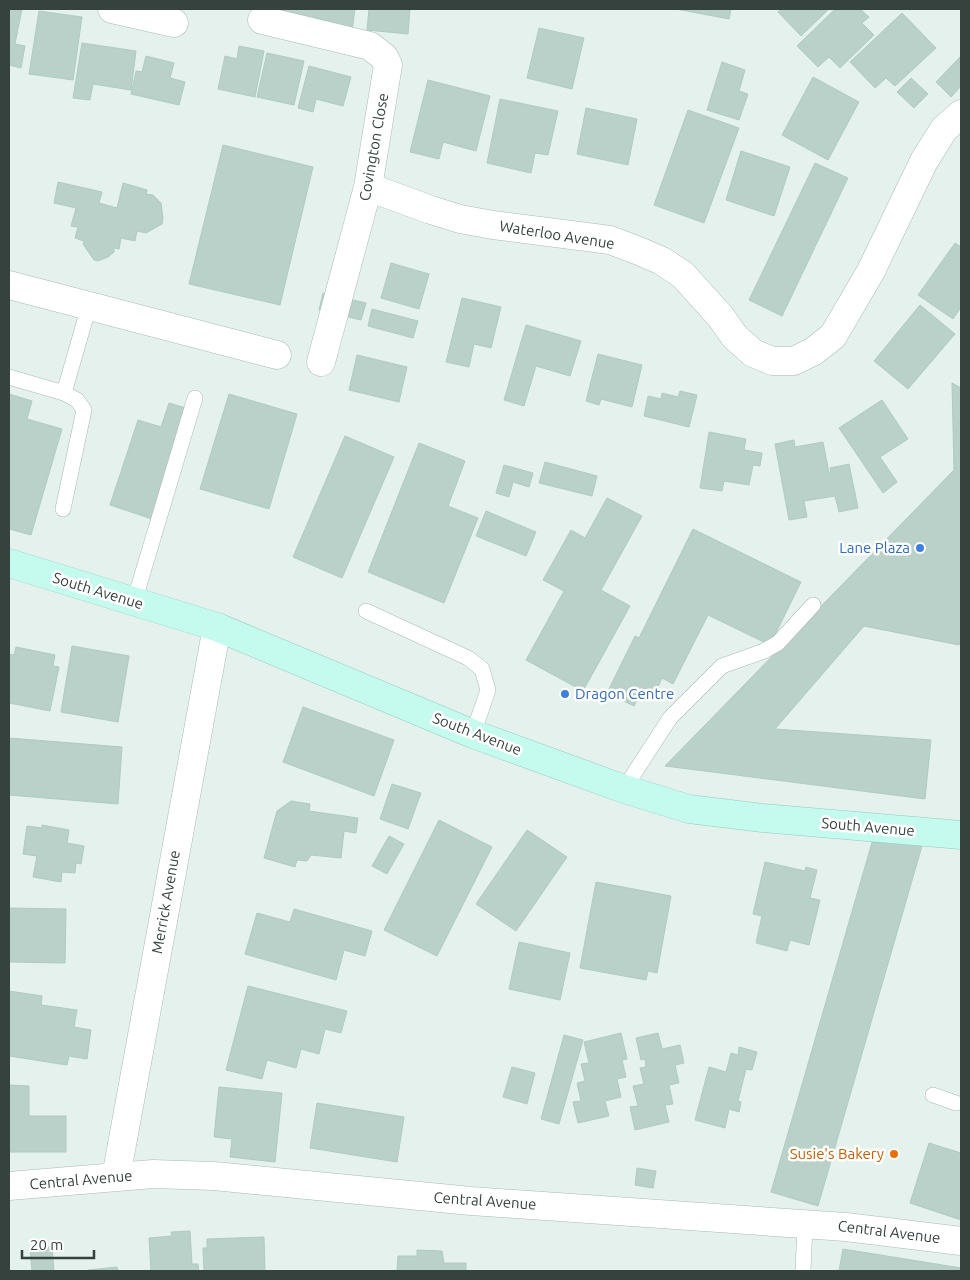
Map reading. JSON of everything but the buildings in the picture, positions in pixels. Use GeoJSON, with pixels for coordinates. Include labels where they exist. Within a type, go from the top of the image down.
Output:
{"type":"FeatureCollection","features":[{"type":"Feature","properties":{"kind":"main road","name":"South Avenue"},"geometry":{"type":"LineString","coordinates":[[9,563],[217,628],[473,734],[624,789],[690,809],[763,818],[961,835]]}},
{"type":"Feature","properties":{"kind":"street"},"geometry":{"type":"LineString","coordinates":[[112,9],[174,23]]}},
{"type":"Feature","properties":{"kind":"street","name":"Covington Close"},"geometry":{"type":"LineString","coordinates":[[262,20],[370,46],[384,57],[388,65],[368,187],[321,362]]}},
{"type":"Feature","properties":{"kind":"street","name":"Waterloo Avenue"},"geometry":{"type":"LineString","coordinates":[[368,187],[460,219],[610,240],[639,250],[662,261],[683,275],[720,316],[735,337],[754,353],[772,361],[794,361],[814,351],[833,336],[871,271],[924,161],[944,129],[961,114]]}},
{"type":"Feature","properties":{"kind":"street"},"geometry":{"type":"LineString","coordinates":[[9,285],[277,355]]}},
{"type":"Feature","properties":{"kind":"street","name":"Merrick Avenue"},"geometry":{"type":"LineString","coordinates":[[116,1177],[217,628]]}},
{"type":"Feature","properties":{"kind":"street","name":"Central Avenue"},"geometry":{"type":"LineString","coordinates":[[9,1186],[153,1174],[214,1176],[471,1201],[846,1227],[961,1241]]}},
{"type":"Feature","properties":{"kind":"lane"},"geometry":{"type":"LineString","coordinates":[[64,394],[89,306]]}},
{"type":"Feature","properties":{"kind":"lane"},"geometry":{"type":"LineString","coordinates":[[9,377],[64,394],[77,400],[84,410],[63,509]]}},
{"type":"Feature","properties":{"kind":"lane"},"geometry":{"type":"LineString","coordinates":[[134,602],[195,398]]}},
{"type":"Feature","properties":{"kind":"lane"},"geometry":{"type":"LineString","coordinates":[[624,789],[670,718],[722,666],[764,652],[778,643],[814,605]]}},
{"type":"Feature","properties":{"kind":"lane"},"geometry":{"type":"LineString","coordinates":[[366,611],[468,658],[482,668],[488,690],[473,734]]}},
{"type":"Feature","properties":{"kind":"lane"},"geometry":{"type":"LineString","coordinates":[[933,1095],[956,1103]]}},
{"type":"Feature","properties":{"kind":"lane"},"geometry":{"type":"LineString","coordinates":[[803,1271],[805,1224]]}},
{"type":"Feature","properties":{"kind":"place","name":"Lane Plaza"},"geometry":{"type":"Point","coordinates":[920,548]}},
{"type":"Feature","properties":{"kind":"place","name":"Dragon Centre"},"geometry":{"type":"Point","coordinates":[565,694]}},
{"type":"Feature","properties":{"kind":"place","name":"Susie's Bakery"},"geometry":{"type":"Point","coordinates":[894,1154]}}]}
